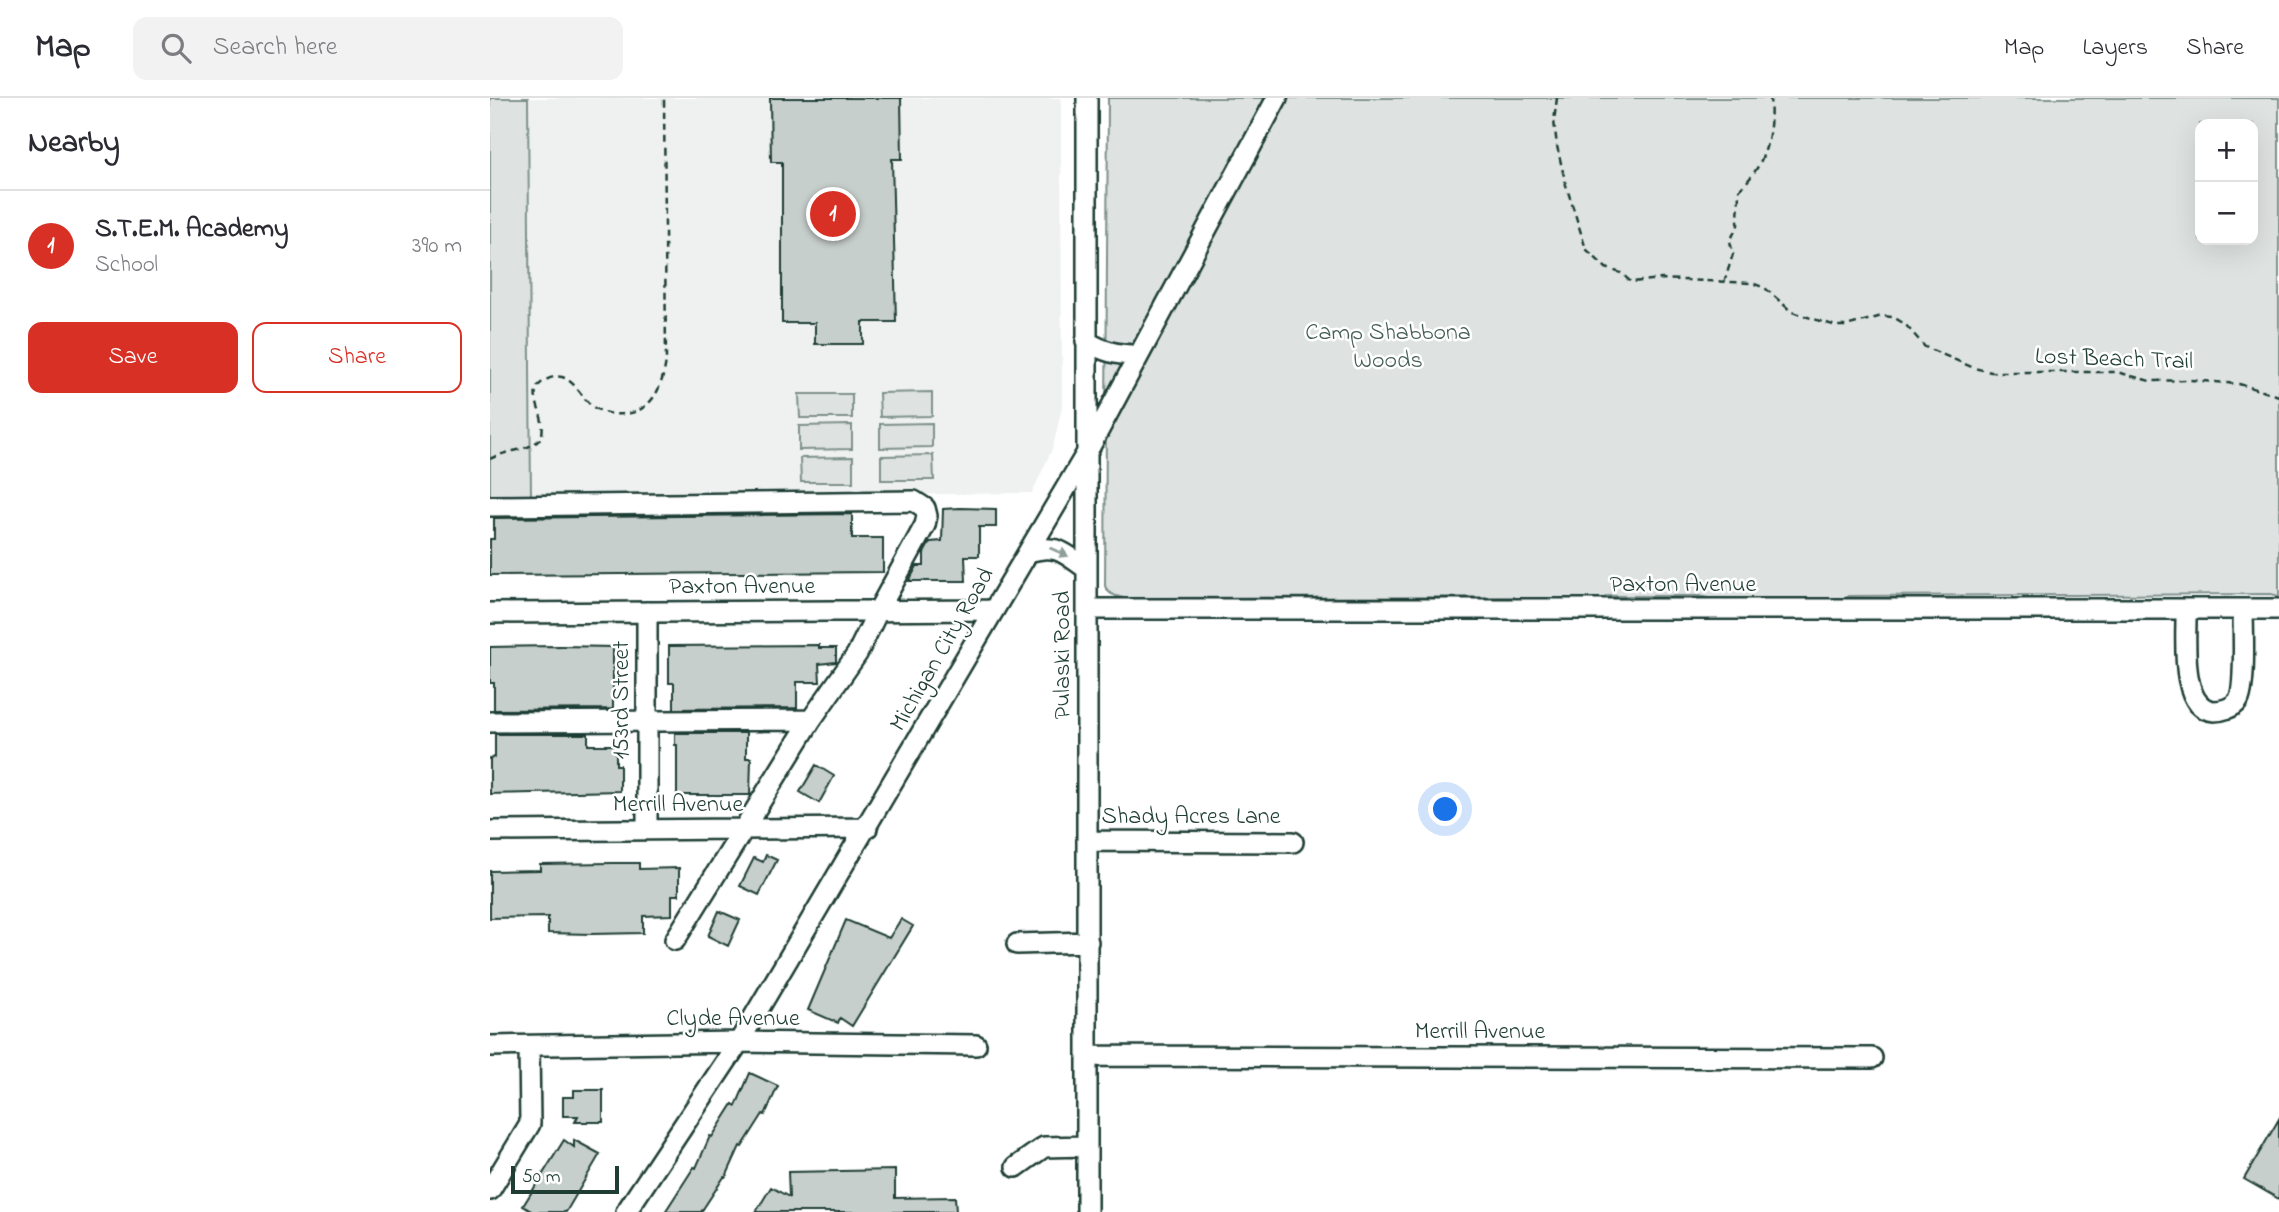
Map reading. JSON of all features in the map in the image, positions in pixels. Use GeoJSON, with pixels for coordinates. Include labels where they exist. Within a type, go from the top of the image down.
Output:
{"type":"FeatureCollection","features":[{"type":"Feature","properties":{"kind":"street","name":"Pulaski Road"},"geometry":{"type":"LineString","coordinates":[[1087,98],[1087,1212]]}},
{"type":"Feature","properties":{"kind":"street","name":"Michigan City Road"},"geometry":{"type":"LineString","coordinates":[[626,1212],[739,1042],[1029,552],[1086,454],[1277,98]]}},
{"type":"Feature","properties":{"kind":"street"},"geometry":{"type":"LineString","coordinates":[[1086,341],[1109,353],[1138,355]]}},
{"type":"Feature","properties":{"kind":"street"},"geometry":{"type":"LineString","coordinates":[[490,506],[914,501],[925,508],[925,525],[857,654],[811,720],[675,940]]}},
{"type":"Feature","properties":{"kind":"street"},"geometry":{"type":"LineString","coordinates":[[1029,552],[1043,547],[1055,547],[1087,569]]}},
{"type":"Feature","properties":{"kind":"street","name":"Paxton Avenue"},"geometry":{"type":"LineString","coordinates":[[1087,609],[2279,609]]}},
{"type":"Feature","properties":{"kind":"street"},"geometry":{"type":"LineString","coordinates":[[2186,609],[2188,679],[2193,695],[2203,707],[2213,711],[2231,708],[2240,699],[2243,609]]}},
{"type":"Feature","properties":{"kind":"street","name":"Paxton Avenue"},"geometry":{"type":"LineString","coordinates":[[490,614],[994,610]]}},
{"type":"Feature","properties":{"kind":"street","name":"153rd Street"},"geometry":{"type":"LineString","coordinates":[[647,612],[647,830]]}},
{"type":"Feature","properties":{"kind":"street"},"geometry":{"type":"LineString","coordinates":[[490,722],[811,720]]}},
{"type":"Feature","properties":{"kind":"street","name":"Merrill Avenue"},"geometry":{"type":"LineString","coordinates":[[490,831],[867,828]]}},
{"type":"Feature","properties":{"kind":"street","name":"Shady Acres Lane"},"geometry":{"type":"LineString","coordinates":[[1088,841],[1293,842]]}},
{"type":"Feature","properties":{"kind":"street"},"geometry":{"type":"LineString","coordinates":[[1017,944],[1088,942]]}},
{"type":"Feature","properties":{"kind":"street","name":"Clyde Avenue"},"geometry":{"type":"LineString","coordinates":[[490,1046],[739,1042],[976,1045]]}},
{"type":"Feature","properties":{"kind":"street"},"geometry":{"type":"LineString","coordinates":[[490,1190],[530,1124],[529,1046]]}},
{"type":"Feature","properties":{"kind":"street","name":"Merrill Avenue"},"geometry":{"type":"LineString","coordinates":[[1087,1056],[1872,1058]]}},
{"type":"Feature","properties":{"kind":"street"},"geometry":{"type":"LineString","coordinates":[[1016,1167],[1044,1147],[1087,1146]]}},
{"type":"Feature","properties":{"kind":"path"},"geometry":{"type":"LineString","coordinates":[[490,459],[503,452],[531,447],[541,438],[544,422],[535,391],[539,384],[554,376],[566,379],[597,409],[618,415],[641,410],[660,389],[666,360],[664,98]]}},
{"type":"Feature","properties":{"kind":"path","name":"Lost Beach Trail"},"geometry":{"type":"LineString","coordinates":[[1557,98],[1554,121],[1557,146],[1586,249],[1606,268],[1621,273],[1631,282],[1662,279],[1752,283],[1765,288],[1792,312],[1836,326],[1846,326],[1882,316],[1894,317],[1905,324],[1925,347],[1991,372],[2117,372],[2150,381],[2190,380],[2239,384],[2279,396]]}},
{"type":"Feature","properties":{"kind":"path"},"geometry":{"type":"LineString","coordinates":[[1724,283],[1733,254],[1730,241],[1738,225],[1739,190],[1749,181],[1769,142],[1772,120],[1770,98]]}},
{"type":"Feature","properties":{"kind":"shaded area"},"geometry":{"type":"Polygon","coordinates":[[[528,98],[1061,98],[1062,407],[1053,447],[1032,493],[531,500],[528,98]]]}},
{"type":"Feature","properties":{"kind":"green space"},"geometry":{"type":"Polygon","coordinates":[[[490,98],[528,98],[531,500],[490,500],[490,98]]]}},
{"type":"Feature","properties":{"kind":"green space","name":"Camp Shabbona Woods"},"geometry":{"type":"Polygon","coordinates":[[[1108,98],[2279,98],[2279,596],[1848,596],[1713,599],[1699,596],[1607,596],[1601,602],[1517,602],[1513,597],[1124,598],[1115,596],[1107,589],[1108,98]]]}},
{"type":"Feature","properties":{"kind":"green space"},"geometry":{"type":"Polygon","coordinates":[[[932,392],[932,416],[880,417],[879,393],[932,392]]]}},
{"type":"Feature","properties":{"kind":"green space"},"geometry":{"type":"Polygon","coordinates":[[[799,394],[852,394],[852,418],[800,418],[799,394]]]}},
{"type":"Feature","properties":{"kind":"green space"},"geometry":{"type":"Polygon","coordinates":[[[932,423],[932,447],[880,448],[880,424],[932,423]]]}},
{"type":"Feature","properties":{"kind":"green space"},"geometry":{"type":"Polygon","coordinates":[[[852,425],[852,449],[799,450],[799,426],[852,425]]]}},
{"type":"Feature","properties":{"kind":"green space"},"geometry":{"type":"Polygon","coordinates":[[[933,455],[934,480],[881,480],[881,456],[933,455]]]}},
{"type":"Feature","properties":{"kind":"green space"},"geometry":{"type":"Polygon","coordinates":[[[853,457],[853,482],[801,482],[800,458],[853,457]]]}},
{"type":"Feature","properties":{"kind":"building"},"geometry":{"type":"Polygon","coordinates":[[[770,98],[901,98],[902,159],[892,159],[896,322],[863,322],[863,344],[815,344],[815,323],[782,323],[782,162],[771,162],[770,98]]]}},
{"type":"Feature","properties":{"kind":"building"},"geometry":{"type":"Polygon","coordinates":[[[943,509],[996,509],[996,527],[979,527],[979,556],[965,556],[966,581],[909,581],[917,566],[924,566],[924,553],[930,542],[942,541],[943,509]]]}},
{"type":"Feature","properties":{"kind":"building"},"geometry":{"type":"Polygon","coordinates":[[[852,514],[852,538],[883,538],[883,572],[490,575],[490,539],[494,539],[494,518],[852,514]]]}},
{"type":"Feature","properties":{"kind":"building"},"geometry":{"type":"Polygon","coordinates":[[[819,645],[819,648],[836,648],[836,662],[819,664],[820,682],[797,682],[797,708],[674,709],[674,683],[669,683],[669,646],[819,645]]]}},
{"type":"Feature","properties":{"kind":"building"},"geometry":{"type":"Polygon","coordinates":[[[490,647],[613,647],[613,709],[494,710],[494,683],[490,683],[490,647]]]}},
{"type":"Feature","properties":{"kind":"building"},"geometry":{"type":"Polygon","coordinates":[[[675,733],[746,733],[746,758],[751,758],[750,795],[677,795],[675,733]]]}},
{"type":"Feature","properties":{"kind":"building"},"geometry":{"type":"Polygon","coordinates":[[[495,734],[588,734],[588,745],[616,745],[616,765],[620,765],[620,791],[490,794],[490,758],[495,757],[495,734]]]}},
{"type":"Feature","properties":{"kind":"building"},"geometry":{"type":"Polygon","coordinates":[[[816,765],[834,776],[819,803],[800,792],[816,765]]]}},
{"type":"Feature","properties":{"kind":"building"},"geometry":{"type":"Polygon","coordinates":[[[766,855],[777,860],[759,895],[740,886],[754,858],[763,862],[766,855]]]}},
{"type":"Feature","properties":{"kind":"building"},"geometry":{"type":"Polygon","coordinates":[[[639,863],[639,869],[679,868],[679,895],[672,895],[672,915],[643,916],[643,933],[548,933],[548,917],[490,918],[490,871],[540,870],[540,864],[639,863]]]}},
{"type":"Feature","properties":{"kind":"building"},"geometry":{"type":"Polygon","coordinates":[[[719,911],[740,920],[728,946],[708,936],[719,911]]]}},
{"type":"Feature","properties":{"kind":"building"},"geometry":{"type":"Polygon","coordinates":[[[901,919],[913,926],[852,1026],[840,1018],[838,1023],[808,1010],[846,920],[889,938],[901,919]]]}},
{"type":"Feature","properties":{"kind":"building"},"geometry":{"type":"Polygon","coordinates":[[[750,1073],[778,1086],[765,1115],[763,1114],[742,1147],[740,1146],[726,1177],[701,1212],[665,1212],[694,1167],[696,1168],[710,1136],[712,1137],[733,1104],[736,1106],[750,1073]]]}},
{"type":"Feature","properties":{"kind":"building"},"geometry":{"type":"Polygon","coordinates":[[[574,1090],[603,1090],[603,1122],[575,1122],[578,1116],[563,1116],[563,1097],[574,1097],[574,1090]]]}},
{"type":"Feature","properties":{"kind":"building"},"geometry":{"type":"Polygon","coordinates":[[[2279,1119],[2279,1199],[2244,1179],[2279,1119]]]}},
{"type":"Feature","properties":{"kind":"building"},"geometry":{"type":"Polygon","coordinates":[[[564,1140],[574,1147],[574,1140],[600,1154],[566,1212],[533,1212],[523,1206],[564,1140]]]}},
{"type":"Feature","properties":{"kind":"building"},"geometry":{"type":"Polygon","coordinates":[[[895,1170],[895,1198],[955,1197],[956,1212],[756,1212],[771,1187],[789,1197],[788,1172],[895,1170]]]}},
{"type":"Feature","properties":{"kind":"place","name":"S.T.E.M. Academy"},"geometry":{"type":"Point","coordinates":[833,214]}}]}
